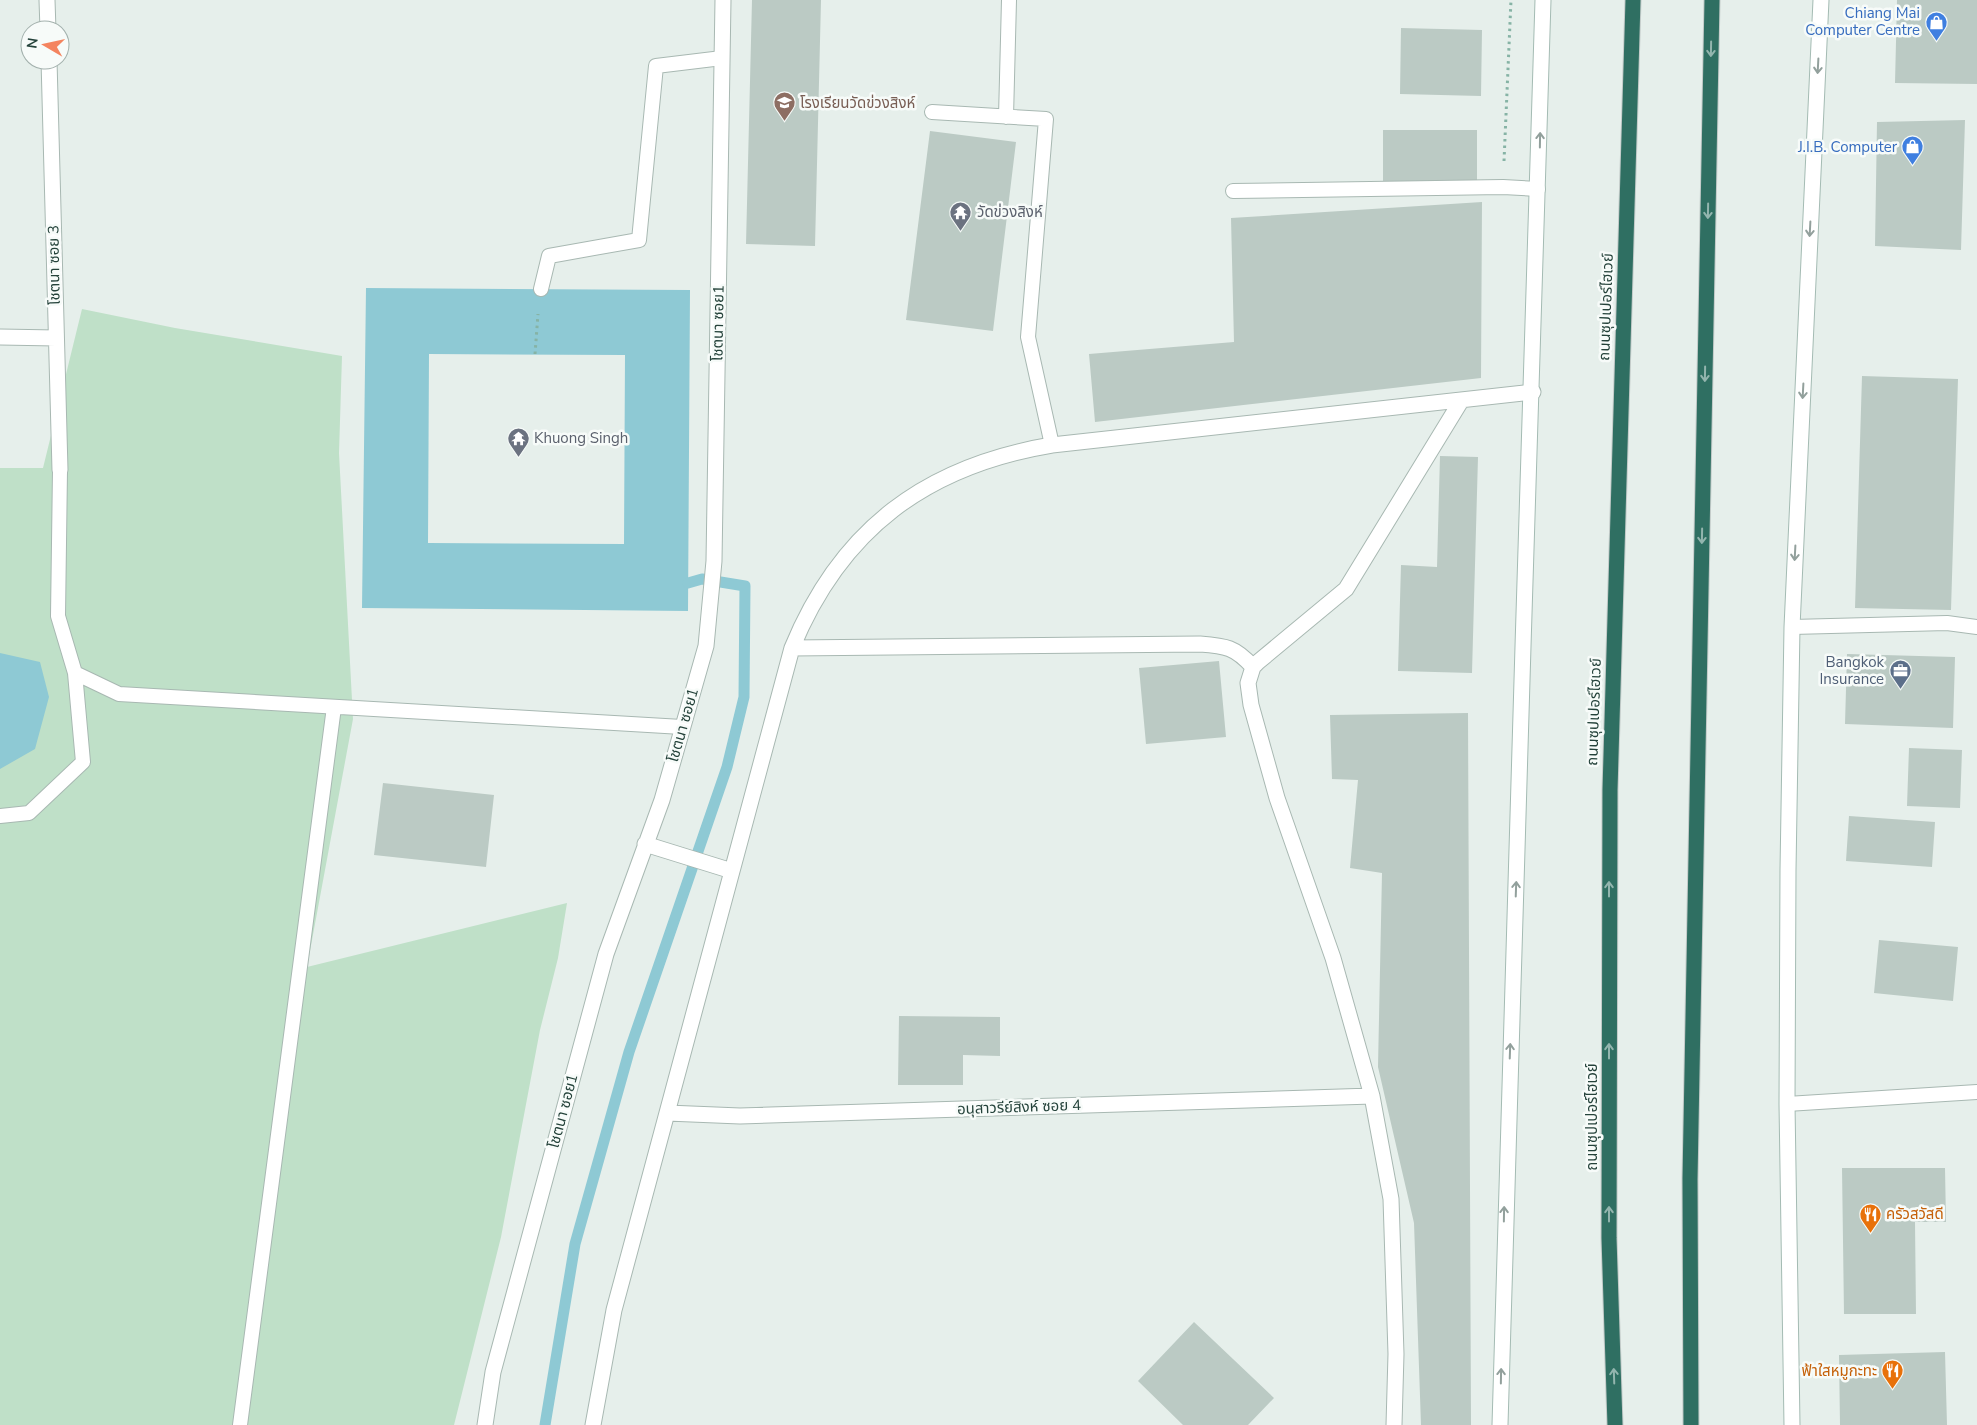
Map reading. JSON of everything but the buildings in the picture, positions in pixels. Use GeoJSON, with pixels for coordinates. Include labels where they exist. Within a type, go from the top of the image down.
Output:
{"type":"FeatureCollection","features":[{"type":"Feature","properties":{"kind":"highway","name":"ถนนซุปเปอร์ไฮเวย์"},"geometry":{"type":"LineString","coordinates":[[1615,1425],[1609,1238],[1610,790],[1633,0]]}},
{"type":"Feature","properties":{"kind":"highway"},"geometry":{"type":"LineString","coordinates":[[1691,1425],[1690,1179],[1712,0]]}},
{"type":"Feature","properties":{"kind":"street"},"geometry":{"type":"LineString","coordinates":[[47,0],[48,20]]}},
{"type":"Feature","properties":{"kind":"street","name":"โชตนา ซอย1"},"geometry":{"type":"LineString","coordinates":[[485,1425],[493,1372],[606,954],[662,800],[706,646],[714,561],[723,0]]}},
{"type":"Feature","properties":{"kind":"street"},"geometry":{"type":"LineString","coordinates":[[1500,1425],[1505,1200],[1533,392],[1543,0]]}},
{"type":"Feature","properties":{"kind":"street"},"geometry":{"type":"LineString","coordinates":[[1792,1425],[1787,1104],[1792,627],[1821,0]]}},
{"type":"Feature","properties":{"kind":"street","name":"โชตนา ซอย 3"},"geometry":{"type":"LineString","coordinates":[[49,70],[60,470]]}},
{"type":"Feature","properties":{"kind":"street"},"geometry":{"type":"LineString","coordinates":[[0,337],[56,338]]}},
{"type":"Feature","properties":{"kind":"street"},"geometry":{"type":"LineString","coordinates":[[593,1425],[614,1310],[792,648],[806,614],[824,582],[844,557],[898,506],[929,485],[970,466],[1018,451],[1052,445],[1533,392]]}},
{"type":"Feature","properties":{"kind":"street"},"geometry":{"type":"LineString","coordinates":[[1394,1425],[1396,1354],[1391,1199],[1372,1096],[1333,958],[1263,751],[1248,688],[1253,667],[1272,649],[1346,589],[1461,401]]}},
{"type":"Feature","properties":{"kind":"street"},"geometry":{"type":"LineString","coordinates":[[792,648],[1200,644],[1231,648],[1239,652],[1253,667]]}},
{"type":"Feature","properties":{"kind":"street"},"geometry":{"type":"LineString","coordinates":[[645,844],[732,871]]}},
{"type":"Feature","properties":{"kind":"street","name":"อนุสาวรีย์สิงห์ ซอย 4"},"geometry":{"type":"LineString","coordinates":[[667,1113],[740,1116],[1372,1096]]}},
{"type":"Feature","properties":{"kind":"lane"},"geometry":{"type":"LineString","coordinates":[[1006,117],[1009,0]]}},
{"type":"Feature","properties":{"kind":"lane"},"geometry":{"type":"LineString","coordinates":[[541,289],[549,256],[639,240],[656,66],[722,58]]}},
{"type":"Feature","properties":{"kind":"lane"},"geometry":{"type":"LineString","coordinates":[[932,112],[1046,119],[1028,337],[1052,445]]}},
{"type":"Feature","properties":{"kind":"lane"},"geometry":{"type":"LineString","coordinates":[[1233,191],[1503,187],[1538,189]]}},
{"type":"Feature","properties":{"kind":"lane"},"geometry":{"type":"LineString","coordinates":[[0,816],[29,813],[83,762],[75,673],[58,616],[60,470]]}},
{"type":"Feature","properties":{"kind":"lane"},"geometry":{"type":"LineString","coordinates":[[1792,627],[1947,623],[1977,627]]}},
{"type":"Feature","properties":{"kind":"lane"},"geometry":{"type":"LineString","coordinates":[[75,673],[119,694],[682,727]]}},
{"type":"Feature","properties":{"kind":"lane"},"geometry":{"type":"LineString","coordinates":[[240,1425],[334,707]]}},
{"type":"Feature","properties":{"kind":"lane"},"geometry":{"type":"LineString","coordinates":[[1787,1104],[1977,1092]]}},
{"type":"Feature","properties":{"kind":"path"},"geometry":{"type":"LineString","coordinates":[[1503,187],[1511,0]]}},
{"type":"Feature","properties":{"kind":"path"},"geometry":{"type":"LineString","coordinates":[[535,354],[541,289]]}},
{"type":"Feature","properties":{"kind":"green space"},"geometry":{"type":"Polygon","coordinates":[[[82,309],[175,328],[342,356],[339,453],[353,719],[307,967],[567,903],[558,958],[540,1030],[501,1237],[454,1425],[0,1425],[0,468],[43,468],[82,309]]]}},
{"type":"Feature","properties":{"kind":"water"},"geometry":{"type":"Polygon","coordinates":[[[366,288],[690,290],[688,611],[362,608],[366,288]],[[429,354],[428,543],[624,544],[625,355],[429,354]]]}},
{"type":"Feature","properties":{"kind":"water"},"geometry":{"type":"Polygon","coordinates":[[[0,653],[40,662],[49,697],[35,749],[0,769],[0,653]]]}},
{"type":"Feature","properties":{"kind":"waterway"},"geometry":{"type":"LineString","coordinates":[[545,1425],[575,1244],[629,1052],[727,767],[744,697],[745,586],[702,579],[688,583]]}},
{"type":"Feature","properties":{"kind":"place","name":"Chiang Mai Computer Centre"},"geometry":{"type":"Point","coordinates":[1936,41]}},
{"type":"Feature","properties":{"kind":"place","name":"โรงเรียนวัดข่วงสิงห์"},"geometry":{"type":"Point","coordinates":[784,122]}},
{"type":"Feature","properties":{"kind":"place","name":"J.I.B. Computer"},"geometry":{"type":"Point","coordinates":[1913,166]}},
{"type":"Feature","properties":{"kind":"place","name":"วัดข่วงสิงห์"},"geometry":{"type":"Point","coordinates":[961,231]}},
{"type":"Feature","properties":{"kind":"place","name":"Khuong Singh"},"geometry":{"type":"Point","coordinates":[518,457]}},
{"type":"Feature","properties":{"kind":"place","name":"Bangkok Insurance"},"geometry":{"type":"Point","coordinates":[1900,690]}},
{"type":"Feature","properties":{"kind":"place","name":"ครัวสวัสดี"},"geometry":{"type":"Point","coordinates":[1870,1233]}},
{"type":"Feature","properties":{"kind":"place","name":"ฟ้าใสหมูกะทะ"},"geometry":{"type":"Point","coordinates":[1893,1390]}}]}
